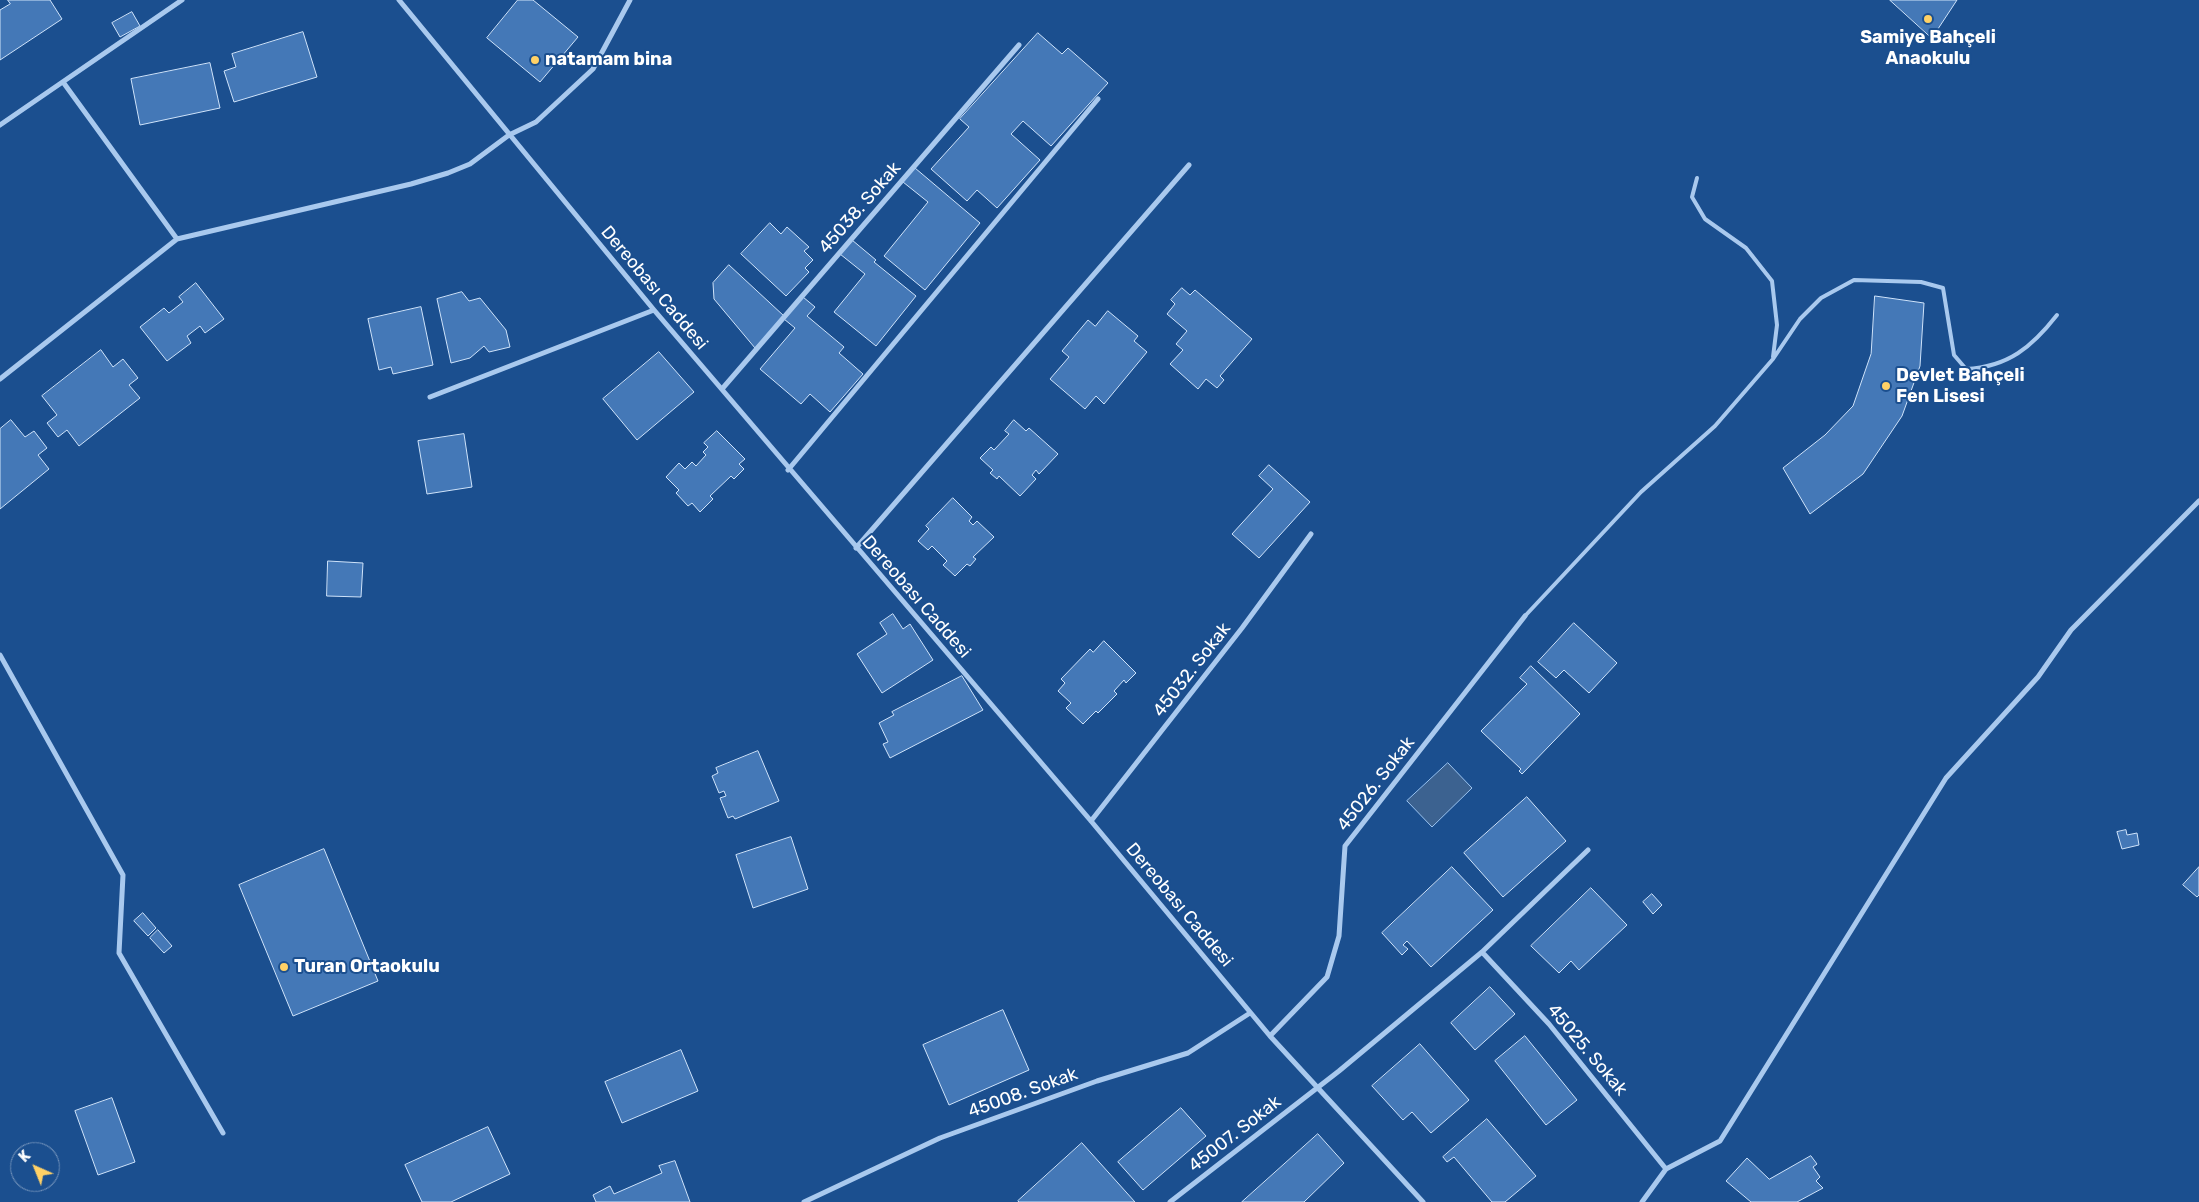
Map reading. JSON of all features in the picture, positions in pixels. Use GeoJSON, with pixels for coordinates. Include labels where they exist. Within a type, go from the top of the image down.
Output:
{"type":"FeatureCollection","features":[{"type":"Feature","properties":{"kind":"street"},"geometry":{"type":"LineString","coordinates":[[0,125],[182,0]]}},
{"type":"Feature","properties":{"kind":"street","name":"Dereobası Caddesi"},"geometry":{"type":"LineString","coordinates":[[399,0],[788,470],[1091,821],[1270,1036],[1316,1088],[1424,1202]]}},
{"type":"Feature","properties":{"kind":"street"},"geometry":{"type":"LineString","coordinates":[[0,379],[176,239],[448,173],[470,164],[509,134],[536,122],[593,69],[630,0]]}},
{"type":"Feature","properties":{"kind":"street","name":"45038. Sokak"},"geometry":{"type":"LineString","coordinates":[[722,389],[1019,45]]}},
{"type":"Feature","properties":{"kind":"street"},"geometry":{"type":"LineString","coordinates":[[63,82],[176,239]]}},
{"type":"Feature","properties":{"kind":"street"},"geometry":{"type":"LineString","coordinates":[[788,470],[1098,99]]}},
{"type":"Feature","properties":{"kind":"street"},"geometry":{"type":"LineString","coordinates":[[856,548],[1189,165]]}},
{"type":"Feature","properties":{"kind":"street"},"geometry":{"type":"LineString","coordinates":[[430,397],[654,310]]}},
{"type":"Feature","properties":{"kind":"street"},"geometry":{"type":"LineString","coordinates":[[1642,1202],[1666,1170],[1720,1141],[1946,778],[2038,677],[2071,630],[2199,501]]}},
{"type":"Feature","properties":{"kind":"street","name":"45032. Sokak"},"geometry":{"type":"LineString","coordinates":[[1091,821],[1242,628],[1311,534]]}},
{"type":"Feature","properties":{"kind":"street","name":"45026. Sokak"},"geometry":{"type":"LineString","coordinates":[[1270,1036],[1327,977],[1339,936],[1346,846],[1524,616]]}},
{"type":"Feature","properties":{"kind":"street"},"geometry":{"type":"LineString","coordinates":[[0,655],[124,874],[118,953],[223,1133]]}},
{"type":"Feature","properties":{"kind":"street"},"geometry":{"type":"LineString","coordinates":[[1316,1088],[1482,952],[1588,850]]}},
{"type":"Feature","properties":{"kind":"street","name":"45025. Sokak"},"geometry":{"type":"LineString","coordinates":[[1482,952],[1549,1024],[1666,1170]]}},
{"type":"Feature","properties":{"kind":"street","name":"45008. Sokak"},"geometry":{"type":"LineString","coordinates":[[804,1202],[940,1138],[1097,1081],[1188,1053],[1250,1012]]}},
{"type":"Feature","properties":{"kind":"street","name":"45007. Sokak"},"geometry":{"type":"LineString","coordinates":[[1170,1202],[1316,1088]]}},
{"type":"Feature","properties":{"kind":"lane"},"geometry":{"type":"LineString","coordinates":[[1697,178],[1692,197],[1705,219],[1746,248],[1772,281],[1777,325],[1772,359]]}},
{"type":"Feature","properties":{"kind":"lane"},"geometry":{"type":"LineString","coordinates":[[1524,616],[1641,492],[1715,426],[1772,359],[1800,319],[1821,298],[1854,280],[1921,282],[1943,288],[1954,355],[1966,369],[1986,368],[2005,362],[2039,338],[2057,315]]}},
{"type":"Feature","properties":{"kind":"water"},"geometry":{"type":"Polygon","coordinates":[[[1448,763],[1472,788],[1432,827],[1407,801],[1448,763]]]}},
{"type":"Feature","properties":{"kind":"building"},"geometry":{"type":"Polygon","coordinates":[[[8,0],[50,0],[62,19],[0,60],[0,10],[10,4],[8,0]]]}},
{"type":"Feature","properties":{"kind":"building","name":"natamam bina"},"geometry":{"type":"Polygon","coordinates":[[[518,0],[533,0],[578,37],[540,82],[487,38],[518,0]]]}},
{"type":"Feature","properties":{"kind":"building","name":"Samiye Bahçeli Anaokulu"},"geometry":{"type":"Polygon","coordinates":[[[1890,0],[1957,0],[1932,38],[1890,0]]]}},
{"type":"Feature","properties":{"kind":"building"},"geometry":{"type":"Polygon","coordinates":[[[132,12],[140,26],[120,37],[112,23],[132,12]]]}},
{"type":"Feature","properties":{"kind":"building"},"geometry":{"type":"Polygon","coordinates":[[[303,32],[317,77],[234,102],[224,71],[236,67],[232,54],[303,32]]]}},
{"type":"Feature","properties":{"kind":"building"},"geometry":{"type":"Polygon","coordinates":[[[1038,33],[1062,54],[1068,48],[1108,83],[1051,146],[1023,121],[1011,134],[1040,160],[997,208],[977,190],[967,201],[931,169],[969,127],[960,119],[1038,33]]]}},
{"type":"Feature","properties":{"kind":"building"},"geometry":{"type":"Polygon","coordinates":[[[210,63],[220,108],[140,125],[131,79],[210,63]]]}},
{"type":"Feature","properties":{"kind":"building"},"geometry":{"type":"Polygon","coordinates":[[[915,168],[980,223],[925,290],[884,256],[928,202],[903,182],[915,168]]]}},
{"type":"Feature","properties":{"kind":"building"},"geometry":{"type":"Polygon","coordinates":[[[770,223],[781,234],[787,227],[809,247],[804,251],[813,260],[805,268],[809,272],[786,296],[741,254],[770,223]]]}},
{"type":"Feature","properties":{"kind":"building"},"geometry":{"type":"Polygon","coordinates":[[[852,240],[876,260],[874,262],[916,296],[876,346],[834,312],[865,274],[840,254],[852,240]]]}},
{"type":"Feature","properties":{"kind":"building"},"geometry":{"type":"Polygon","coordinates":[[[729,265],[784,316],[755,348],[714,299],[713,283],[729,265]]]}},
{"type":"Feature","properties":{"kind":"building"},"geometry":{"type":"Polygon","coordinates":[[[196,283],[224,319],[205,333],[200,326],[187,336],[191,343],[167,361],[140,327],[164,308],[169,313],[183,302],[179,297],[196,283]]]}},
{"type":"Feature","properties":{"kind":"building"},"geometry":{"type":"Polygon","coordinates":[[[1182,288],[1190,295],[1195,290],[1252,339],[1220,376],[1224,380],[1217,388],[1206,379],[1198,389],[1170,364],[1183,350],[1176,344],[1187,331],[1167,314],[1175,304],[1171,300],[1182,288]]]}},
{"type":"Feature","properties":{"kind":"building"},"geometry":{"type":"Polygon","coordinates":[[[462,292],[469,301],[480,298],[506,330],[510,347],[489,352],[484,346],[470,358],[451,363],[437,299],[462,292]]]}},
{"type":"Feature","properties":{"kind":"building","name":"Devlet Bahçeli Fen Lisesi"},"geometry":{"type":"Polygon","coordinates":[[[1875,296],[1924,303],[1920,366],[1902,416],[1863,474],[1810,514],[1783,468],[1825,435],[1853,406],[1871,354],[1875,296]]]}},
{"type":"Feature","properties":{"kind":"building"},"geometry":{"type":"Polygon","coordinates":[[[803,297],[815,307],[807,316],[844,347],[839,353],[863,374],[830,412],[810,394],[801,404],[760,369],[795,328],[784,319],[803,297]]]}},
{"type":"Feature","properties":{"kind":"building"},"geometry":{"type":"Polygon","coordinates":[[[421,307],[433,365],[393,374],[391,367],[379,370],[368,319],[421,307]]]}},
{"type":"Feature","properties":{"kind":"building"},"geometry":{"type":"Polygon","coordinates":[[[1108,311],[1138,336],[1134,341],[1147,352],[1104,404],[1096,396],[1085,409],[1050,379],[1069,357],[1062,351],[1088,320],[1095,326],[1108,311]]]}},
{"type":"Feature","properties":{"kind":"building"},"geometry":{"type":"Polygon","coordinates":[[[101,350],[113,367],[123,359],[138,378],[129,385],[140,398],[79,446],[67,430],[58,437],[47,423],[57,415],[42,396],[101,350]]]}},
{"type":"Feature","properties":{"kind":"building"},"geometry":{"type":"Polygon","coordinates":[[[659,352],[694,392],[637,440],[603,399],[659,352]]]}},
{"type":"Feature","properties":{"kind":"building"},"geometry":{"type":"Polygon","coordinates":[[[11,420],[25,437],[34,431],[47,448],[38,455],[49,469],[0,509],[0,429],[11,420]]]}},
{"type":"Feature","properties":{"kind":"building"},"geometry":{"type":"Polygon","coordinates":[[[1014,420],[1026,431],[1029,428],[1058,454],[1039,474],[1036,470],[1032,475],[1036,479],[1020,496],[999,476],[997,479],[990,473],[993,470],[980,458],[991,447],[994,450],[1009,434],[1005,431],[1014,420]]]}},
{"type":"Feature","properties":{"kind":"building"},"geometry":{"type":"Polygon","coordinates":[[[717,431],[745,459],[739,464],[744,469],[734,479],[731,476],[710,496],[713,499],[700,512],[692,503],[688,506],[676,493],[679,490],[666,477],[679,463],[685,469],[692,462],[696,466],[706,455],[703,452],[708,447],[704,443],[717,431]]]}},
{"type":"Feature","properties":{"kind":"building"},"geometry":{"type":"Polygon","coordinates":[[[464,434],[472,487],[427,494],[418,441],[464,434]]]}},
{"type":"Feature","properties":{"kind":"building"},"geometry":{"type":"Polygon","coordinates":[[[1269,465],[1310,502],[1259,558],[1232,534],[1273,489],[1259,476],[1269,465]]]}},
{"type":"Feature","properties":{"kind":"building"},"geometry":{"type":"Polygon","coordinates":[[[953,498],[972,517],[969,521],[973,525],[977,521],[994,537],[973,557],[976,559],[970,566],[967,564],[955,576],[943,565],[947,561],[932,546],[928,550],[918,541],[929,529],[926,526],[953,498]]]}},
{"type":"Feature","properties":{"kind":"building"},"geometry":{"type":"Polygon","coordinates":[[[328,561],[363,563],[361,597],[327,596],[328,561]]]}},
{"type":"Feature","properties":{"kind":"building"},"geometry":{"type":"Polygon","coordinates":[[[893,614],[903,629],[910,624],[933,660],[882,693],[857,654],[887,634],[880,623],[893,614]]]}},
{"type":"Feature","properties":{"kind":"building"},"geometry":{"type":"Polygon","coordinates":[[[1574,623],[1617,663],[1589,693],[1564,670],[1556,678],[1538,662],[1574,623]]]}},
{"type":"Feature","properties":{"kind":"building"},"geometry":{"type":"Polygon","coordinates":[[[1104,641],[1136,673],[1126,683],[1124,680],[1114,691],[1117,694],[1098,713],[1096,711],[1083,724],[1066,708],[1071,703],[1058,691],[1065,683],[1061,679],[1090,649],[1093,652],[1104,641]]]}},
{"type":"Feature","properties":{"kind":"building"},"geometry":{"type":"Polygon","coordinates":[[[1531,666],[1580,714],[1522,774],[1519,771],[1521,769],[1481,731],[1527,684],[1520,678],[1531,666]]]}},
{"type":"Feature","properties":{"kind":"building"},"geometry":{"type":"Polygon","coordinates":[[[962,676],[983,710],[890,758],[883,744],[888,742],[879,723],[894,715],[892,712],[962,676]]]}},
{"type":"Feature","properties":{"kind":"building"},"geometry":{"type":"Polygon","coordinates":[[[758,751],[779,801],[735,819],[733,816],[728,818],[720,798],[726,796],[724,791],[719,793],[712,776],[718,773],[716,768],[758,751]]]}},
{"type":"Feature","properties":{"kind":"building"},"geometry":{"type":"Polygon","coordinates":[[[1527,797],[1566,841],[1503,897],[1464,853],[1527,797]]]}},
{"type":"Feature","properties":{"kind":"building"},"geometry":{"type":"Polygon","coordinates":[[[2126,830],[2127,835],[2137,833],[2139,845],[2122,849],[2117,832],[2126,830]]]}},
{"type":"Feature","properties":{"kind":"building"},"geometry":{"type":"Polygon","coordinates":[[[791,837],[808,889],[753,908],[736,855],[791,837]]]}},
{"type":"Feature","properties":{"kind":"building","name":"Turan Ortaokulu"},"geometry":{"type":"Polygon","coordinates":[[[324,849],[378,981],[293,1016],[239,885],[324,849]]]}},
{"type":"Feature","properties":{"kind":"building"},"geometry":{"type":"Polygon","coordinates":[[[1452,867],[1493,910],[1431,967],[1407,941],[1403,945],[1408,949],[1402,955],[1382,933],[1452,867]]]}},
{"type":"Feature","properties":{"kind":"building"},"geometry":{"type":"Polygon","coordinates":[[[2199,867],[2199,895],[2197,897],[2183,885],[2199,867]]]}},
{"type":"Feature","properties":{"kind":"building"},"geometry":{"type":"Polygon","coordinates":[[[1591,888],[1627,925],[1579,970],[1571,961],[1559,973],[1531,946],[1591,888]]]}},
{"type":"Feature","properties":{"kind":"building"},"geometry":{"type":"Polygon","coordinates":[[[1652,894],[1662,905],[1653,914],[1643,902],[1652,894]]]}},
{"type":"Feature","properties":{"kind":"building"},"geometry":{"type":"Polygon","coordinates":[[[143,913],[156,928],[148,936],[134,921],[143,913]]]}},
{"type":"Feature","properties":{"kind":"building"},"geometry":{"type":"Polygon","coordinates":[[[158,930],[172,946],[164,953],[150,938],[158,930]]]}},
{"type":"Feature","properties":{"kind":"building"},"geometry":{"type":"Polygon","coordinates":[[[1490,987],[1515,1014],[1475,1050],[1451,1023],[1490,987]]]}},
{"type":"Feature","properties":{"kind":"building"},"geometry":{"type":"Polygon","coordinates":[[[1003,1010],[1029,1070],[949,1105],[923,1045],[1003,1010]]]}},
{"type":"Feature","properties":{"kind":"building"},"geometry":{"type":"Polygon","coordinates":[[[1525,1036],[1577,1100],[1546,1125],[1495,1061],[1525,1036]]]}},
{"type":"Feature","properties":{"kind":"building"},"geometry":{"type":"Polygon","coordinates":[[[1420,1044],[1469,1100],[1431,1133],[1412,1112],[1403,1120],[1372,1086],[1420,1044]]]}},
{"type":"Feature","properties":{"kind":"building"},"geometry":{"type":"Polygon","coordinates":[[[681,1050],[698,1091],[622,1123],[605,1082],[681,1050]]]}},
{"type":"Feature","properties":{"kind":"building"},"geometry":{"type":"Polygon","coordinates":[[[112,1098],[135,1162],[98,1175],[75,1111],[112,1098]]]}},
{"type":"Feature","properties":{"kind":"building"},"geometry":{"type":"Polygon","coordinates":[[[1181,1108],[1206,1136],[1143,1190],[1118,1162],[1181,1108]]]}},
{"type":"Feature","properties":{"kind":"building"},"geometry":{"type":"Polygon","coordinates":[[[1487,1119],[1536,1176],[1505,1202],[1492,1202],[1454,1157],[1447,1162],[1443,1157],[1487,1119]]]}},
{"type":"Feature","properties":{"kind":"building"},"geometry":{"type":"Polygon","coordinates":[[[488,1127],[510,1174],[451,1202],[422,1202],[405,1165],[488,1127]]]}},
{"type":"Feature","properties":{"kind":"building"},"geometry":{"type":"Polygon","coordinates":[[[1318,1134],[1344,1163],[1304,1202],[1242,1202],[1318,1134]]]}},
{"type":"Feature","properties":{"kind":"building"},"geometry":{"type":"Polygon","coordinates":[[[1082,1143],[1135,1202],[1018,1201],[1082,1143]]]}},
{"type":"Feature","properties":{"kind":"building"},"geometry":{"type":"Polygon","coordinates":[[[1811,1156],[1817,1164],[1813,1167],[1820,1177],[1816,1181],[1823,1188],[1797,1202],[1751,1202],[1726,1181],[1747,1158],[1769,1179],[1811,1156]]]}},
{"type":"Feature","properties":{"kind":"building"},"geometry":{"type":"Polygon","coordinates":[[[675,1161],[690,1202],[596,1202],[593,1195],[610,1186],[614,1194],[662,1173],[659,1166],[675,1161]]]}},
{"type":"Feature","properties":{"kind":"place","name":"Samiye Bahçeli Anaokulu"},"geometry":{"type":"Point","coordinates":[1928,19]}},
{"type":"Feature","properties":{"kind":"place","name":"natamam bina"},"geometry":{"type":"Point","coordinates":[535,60]}},
{"type":"Feature","properties":{"kind":"place","name":"Devlet Bahçeli Fen Lisesi"},"geometry":{"type":"Point","coordinates":[1886,386]}},
{"type":"Feature","properties":{"kind":"place","name":"Turan Ortaokulu"},"geometry":{"type":"Point","coordinates":[284,967]}}]}
